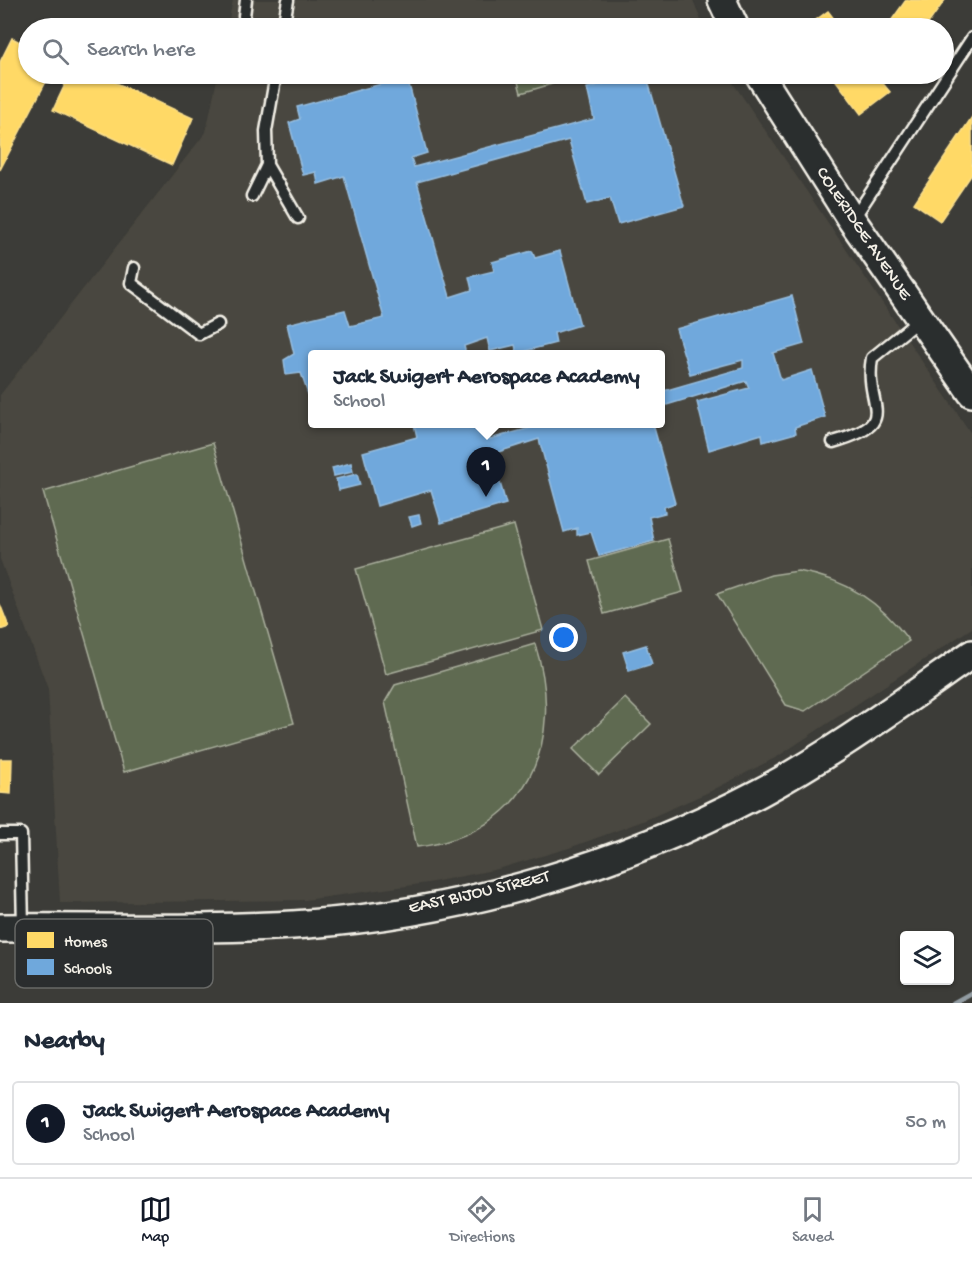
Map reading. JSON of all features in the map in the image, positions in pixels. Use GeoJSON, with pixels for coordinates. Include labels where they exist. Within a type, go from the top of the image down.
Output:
{"type":"FeatureCollection","features":[{"type":"Feature","properties":{"kind":"street"},"geometry":{"type":"LineString","coordinates":[[722,0],[730,18]]}},
{"type":"Feature","properties":{"kind":"street","name":"COLERIDGE AVENUE"},"geometry":{"type":"LineString","coordinates":[[765,84],[853,220],[972,393]]}},
{"type":"Feature","properties":{"kind":"street","name":"EAST BIJOU STREET"},"geometry":{"type":"LineString","coordinates":[[213,925],[308,924],[420,909],[519,888],[605,860],[707,819],[760,792],[875,721],[972,654]]}},
{"type":"Feature","properties":{"kind":"lane"},"geometry":{"type":"LineString","coordinates":[[244,16],[246,0]]}},
{"type":"Feature","properties":{"kind":"lane"},"geometry":{"type":"LineString","coordinates":[[285,18],[288,0]]}},
{"type":"Feature","properties":{"kind":"lane"},"geometry":{"type":"LineString","coordinates":[[954,66],[972,38]]}},
{"type":"Feature","properties":{"kind":"lane"},"geometry":{"type":"LineString","coordinates":[[252,196],[267,165],[266,131],[274,84]]}},
{"type":"Feature","properties":{"kind":"lane"},"geometry":{"type":"LineString","coordinates":[[853,220],[942,84]]}},
{"type":"Feature","properties":{"kind":"lane"},"geometry":{"type":"LineString","coordinates":[[267,165],[298,218]]}},
{"type":"Feature","properties":{"kind":"lane"},"geometry":{"type":"LineString","coordinates":[[134,268],[131,283],[200,334],[218,324]]}},
{"type":"Feature","properties":{"kind":"lane"},"geometry":{"type":"LineString","coordinates":[[832,442],[859,435],[874,422],[877,410],[871,378],[872,358],[921,318]]}},
{"type":"Feature","properties":{"kind":"lane"},"geometry":{"type":"LineString","coordinates":[[0,834],[21,834],[12,928]]}},
{"type":"Feature","properties":{"kind":"shaded area"},"geometry":{"type":"Polygon","coordinates":[[[233,0],[693,0],[700,18],[229,18],[233,0]]]}},
{"type":"Feature","properties":{"kind":"shaded area"},"geometry":{"type":"Polygon","coordinates":[[[216,84],[734,84],[972,435],[972,628],[777,757],[709,792],[643,821],[569,848],[498,869],[428,883],[305,900],[60,903],[48,689],[0,559],[0,395],[206,132],[216,84]]]}},
{"type":"Feature","properties":{"kind":"green space"},"geometry":{"type":"Polygon","coordinates":[[[519,84],[552,84],[521,93],[519,84]]]}},
{"type":"Feature","properties":{"kind":"green space"},"geometry":{"type":"Polygon","coordinates":[[[213,443],[294,723],[124,772],[43,492],[213,443]]]}},
{"type":"Feature","properties":{"kind":"green space"},"geometry":{"type":"Polygon","coordinates":[[[514,525],[543,630],[386,674],[356,569],[514,525]]]}},
{"type":"Feature","properties":{"kind":"green space"},"geometry":{"type":"Polygon","coordinates":[[[668,539],[683,592],[604,614],[589,561],[668,539]]]}},
{"type":"Feature","properties":{"kind":"green space"},"geometry":{"type":"Polygon","coordinates":[[[798,571],[832,580],[861,594],[887,615],[909,641],[805,711],[786,705],[717,594],[771,575],[798,571]]]}},
{"type":"Feature","properties":{"kind":"green space"},"geometry":{"type":"Polygon","coordinates":[[[535,644],[544,681],[545,716],[540,749],[529,778],[511,803],[486,824],[455,839],[417,847],[385,702],[395,685],[535,644]]]}},
{"type":"Feature","properties":{"kind":"green space"},"geometry":{"type":"Polygon","coordinates":[[[625,698],[651,724],[599,775],[573,749],[625,698]]]}},
{"type":"Feature","properties":{"kind":"building: Homes"},"geometry":{"type":"Polygon","coordinates":[[[906,0],[945,0],[932,18],[893,18],[906,0]]]}},
{"type":"Feature","properties":{"kind":"building: Homes"},"geometry":{"type":"Polygon","coordinates":[[[828,11],[833,18],[819,18],[828,11]]]}},
{"type":"Feature","properties":{"kind":"building: Homes"},"geometry":{"type":"Polygon","coordinates":[[[12,38],[18,41],[18,84],[45,84],[0,170],[0,62],[12,38]]]}},
{"type":"Feature","properties":{"kind":"building: Homes"},"geometry":{"type":"Polygon","coordinates":[[[65,84],[119,84],[193,118],[172,165],[53,110],[65,84]]]}},
{"type":"Feature","properties":{"kind":"building: Homes"},"geometry":{"type":"Polygon","coordinates":[[[838,84],[883,84],[890,92],[861,114],[838,84]]]}},
{"type":"Feature","properties":{"kind":"building: Homes"},"geometry":{"type":"Polygon","coordinates":[[[972,117],[972,174],[940,221],[914,203],[972,117]]]}},
{"type":"Feature","properties":{"kind":"building: Homes"},"geometry":{"type":"Polygon","coordinates":[[[0,604],[9,627],[0,630],[0,604]]]}},
{"type":"Feature","properties":{"kind":"building: Homes"},"geometry":{"type":"Polygon","coordinates":[[[0,759],[12,759],[11,794],[0,793],[0,759]]]}},
{"type":"Feature","properties":{"kind":"building: Schools"},"geometry":{"type":"Polygon","coordinates":[[[381,84],[409,84],[427,153],[411,158],[414,167],[594,119],[587,88],[602,84],[649,84],[684,206],[618,224],[610,198],[587,204],[569,140],[417,182],[450,297],[472,290],[469,277],[494,271],[492,262],[532,251],[535,258],[560,251],[580,325],[554,333],[556,343],[529,350],[516,350],[515,345],[490,350],[487,338],[464,346],[465,350],[308,350],[308,394],[301,373],[286,375],[284,360],[294,354],[287,324],[345,310],[350,326],[384,318],[344,176],[318,184],[316,172],[303,175],[289,123],[300,119],[297,107],[381,84]]]}},
{"type":"Feature","properties":{"kind":"building: Schools"},"geometry":{"type":"Polygon","coordinates":[[[792,296],[804,344],[773,353],[781,380],[812,370],[825,417],[795,427],[796,433],[763,442],[762,434],[709,450],[697,402],[749,388],[746,381],[665,405],[665,391],[743,368],[743,360],[690,374],[676,329],[792,296]]]}},
{"type":"Feature","properties":{"kind":"building: Schools"},"geometry":{"type":"Polygon","coordinates":[[[415,428],[487,428],[490,439],[530,428],[654,428],[675,503],[664,507],[665,513],[649,517],[654,541],[599,556],[591,532],[577,535],[577,528],[564,532],[539,439],[492,454],[506,504],[441,523],[431,490],[377,506],[363,452],[417,437],[415,428]]]}},
{"type":"Feature","properties":{"kind":"building: Schools"},"geometry":{"type":"Polygon","coordinates":[[[351,463],[353,472],[334,476],[332,468],[351,463]]]}},
{"type":"Feature","properties":{"kind":"building: Schools"},"geometry":{"type":"Polygon","coordinates":[[[357,474],[360,485],[339,490],[336,479],[357,474]]]}},
{"type":"Feature","properties":{"kind":"building: Schools"},"geometry":{"type":"Polygon","coordinates":[[[419,515],[421,523],[412,526],[409,517],[419,515]]]}},
{"type":"Feature","properties":{"kind":"building: Schools"},"geometry":{"type":"Polygon","coordinates":[[[646,645],[652,664],[629,671],[623,652],[646,645]]]}},
{"type":"Feature","properties":{"kind":"waterway"},"geometry":{"type":"LineString","coordinates":[[954,1003],[972,993]]}},
{"type":"Feature","properties":{"kind":"place","name":"Jack Swigert Aerospace Academy"},"geometry":{"type":"Point","coordinates":[486,497]}}]}
